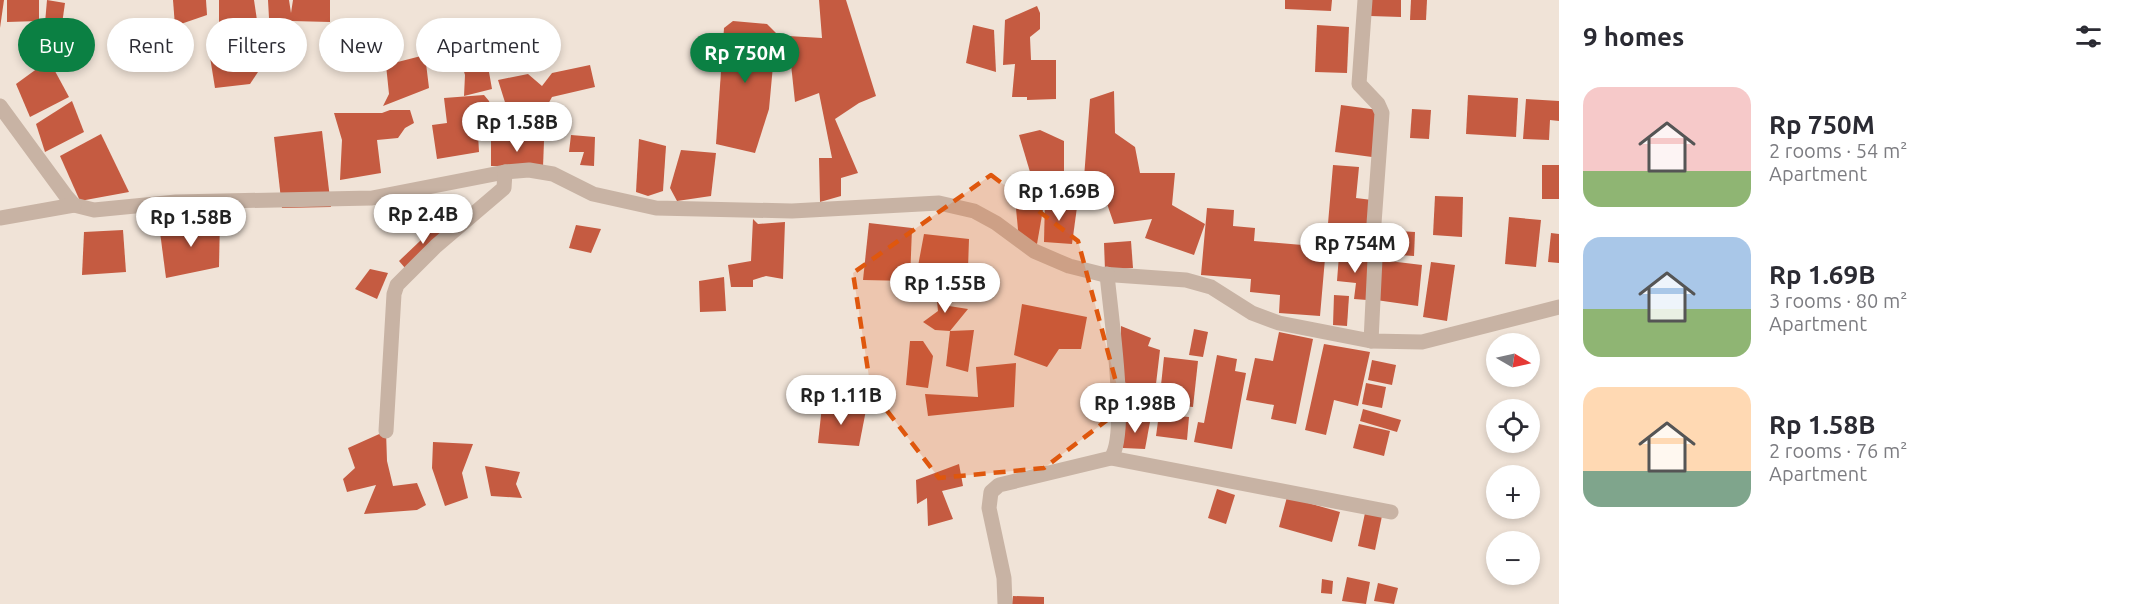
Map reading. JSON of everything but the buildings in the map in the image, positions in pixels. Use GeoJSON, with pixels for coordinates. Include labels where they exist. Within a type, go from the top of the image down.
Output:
{"type":"FeatureCollection","features":[{"type":"Feature","properties":{"kind":"street"},"geometry":{"type":"LineString","coordinates":[[1365,0],[1359,84],[1378,104],[1382,112],[1372,251],[1375,259],[1371,340]]}},
{"type":"Feature","properties":{"kind":"street"},"geometry":{"type":"LineString","coordinates":[[0,106],[74,205]]}},
{"type":"Feature","properties":{"kind":"street"},"geometry":{"type":"LineString","coordinates":[[0,218],[74,205],[94,210],[176,202],[372,198],[505,172],[529,171],[552,174],[593,194],[656,208],[792,211],[939,203],[974,211],[996,223],[1034,250],[1060,262],[1107,274],[1186,280],[1211,286],[1252,313],[1279,323],[1371,340],[1422,342],[1559,307]]}},
{"type":"Feature","properties":{"kind":"street"},"geometry":{"type":"LineString","coordinates":[[386,431],[394,294],[397,285],[460,225],[504,188],[505,172]]}},
{"type":"Feature","properties":{"kind":"street"},"geometry":{"type":"LineString","coordinates":[[1107,274],[1119,434],[1117,449],[1111,458]]}},
{"type":"Feature","properties":{"kind":"street"},"geometry":{"type":"LineString","coordinates":[[1005,604],[1004,578],[988,508],[991,492],[999,485],[1111,458],[1391,512]]}},
{"type":"Feature","properties":{"kind":"highlighted area"},"geometry":{"type":"Polygon","coordinates":[[[991,175],[1078,241],[1123,408],[1044,468],[939,478],[871,390],[853,273],[991,175]]]}}]}
